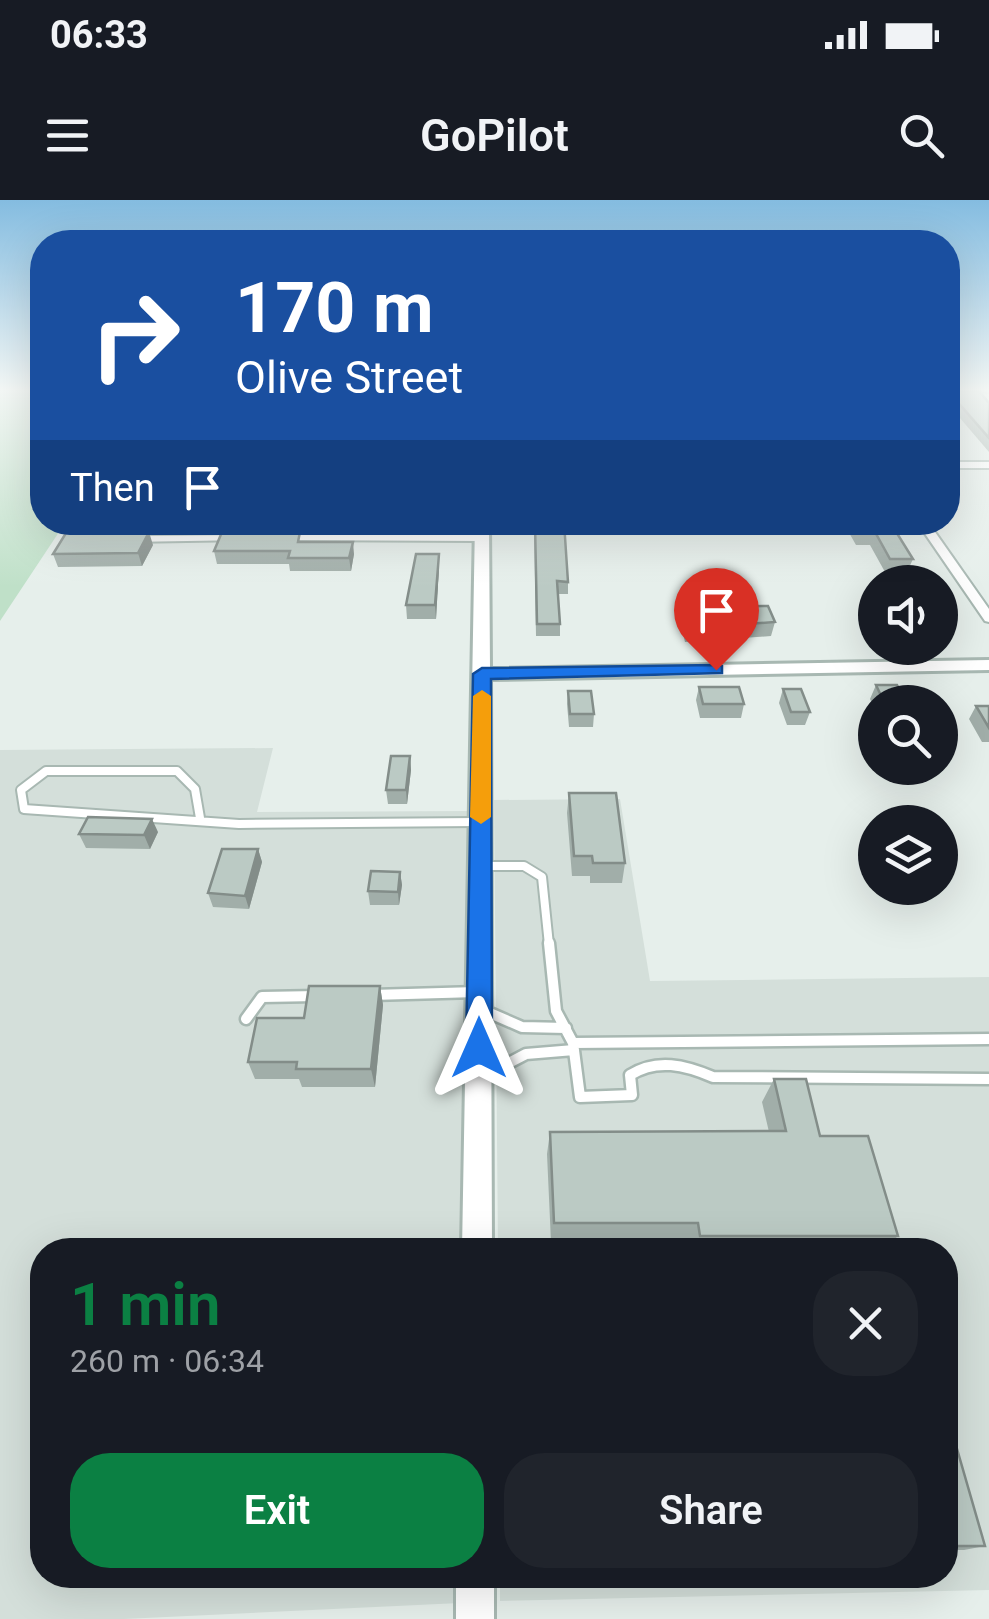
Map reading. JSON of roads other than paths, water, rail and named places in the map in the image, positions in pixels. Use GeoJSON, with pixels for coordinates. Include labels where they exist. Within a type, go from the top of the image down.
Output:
{"type":"FeatureCollection","features":[{"type":"Feature","properties":{"kind":"street"},"geometry":{"type":"LineString","coordinates":[[960,465],[989,464]]}},
{"type":"Feature","properties":{"kind":"street"},"geometry":{"type":"LineString","coordinates":[[273,538],[351,535]]}},
{"type":"Feature","properties":{"kind":"street"},"geometry":{"type":"LineString","coordinates":[[478,1238],[482,535]]}},
{"type":"Feature","properties":{"kind":"street"},"geometry":{"type":"LineString","coordinates":[[931,535],[989,618]]}},
{"type":"Feature","properties":{"kind":"street"},"geometry":{"type":"LineString","coordinates":[[117,539],[254,538]]}},
{"type":"Feature","properties":{"kind":"street"},"geometry":{"type":"LineString","coordinates":[[482,674],[989,665]]}},
{"type":"Feature","properties":{"kind":"street"},"geometry":{"type":"LineString","coordinates":[[475,1588],[475,1619]]}},
{"type":"Feature","properties":{"kind":"lane"},"geometry":{"type":"LineString","coordinates":[[200,818],[195,789],[178,771],[46,771],[21,790],[24,809],[148,812],[239,824],[481,822]]}},
{"type":"Feature","properties":{"kind":"lane"},"geometry":{"type":"LineString","coordinates":[[480,866],[524,866],[542,877],[556,1011],[574,1046],[580,1097],[632,1096],[630,1075],[641,1066],[687,1065],[713,1077],[989,1079]]}},
{"type":"Feature","properties":{"kind":"lane"},"geometry":{"type":"LineString","coordinates":[[361,995],[479,1000],[498,1022],[516,1027],[566,1028]]}},
{"type":"Feature","properties":{"kind":"lane"},"geometry":{"type":"LineString","coordinates":[[246,1019],[262,997],[321,996]]}},
{"type":"Feature","properties":{"kind":"lane"},"geometry":{"type":"LineString","coordinates":[[478,1081],[500,1064],[529,1052],[574,1046],[989,1039]]}}]}
